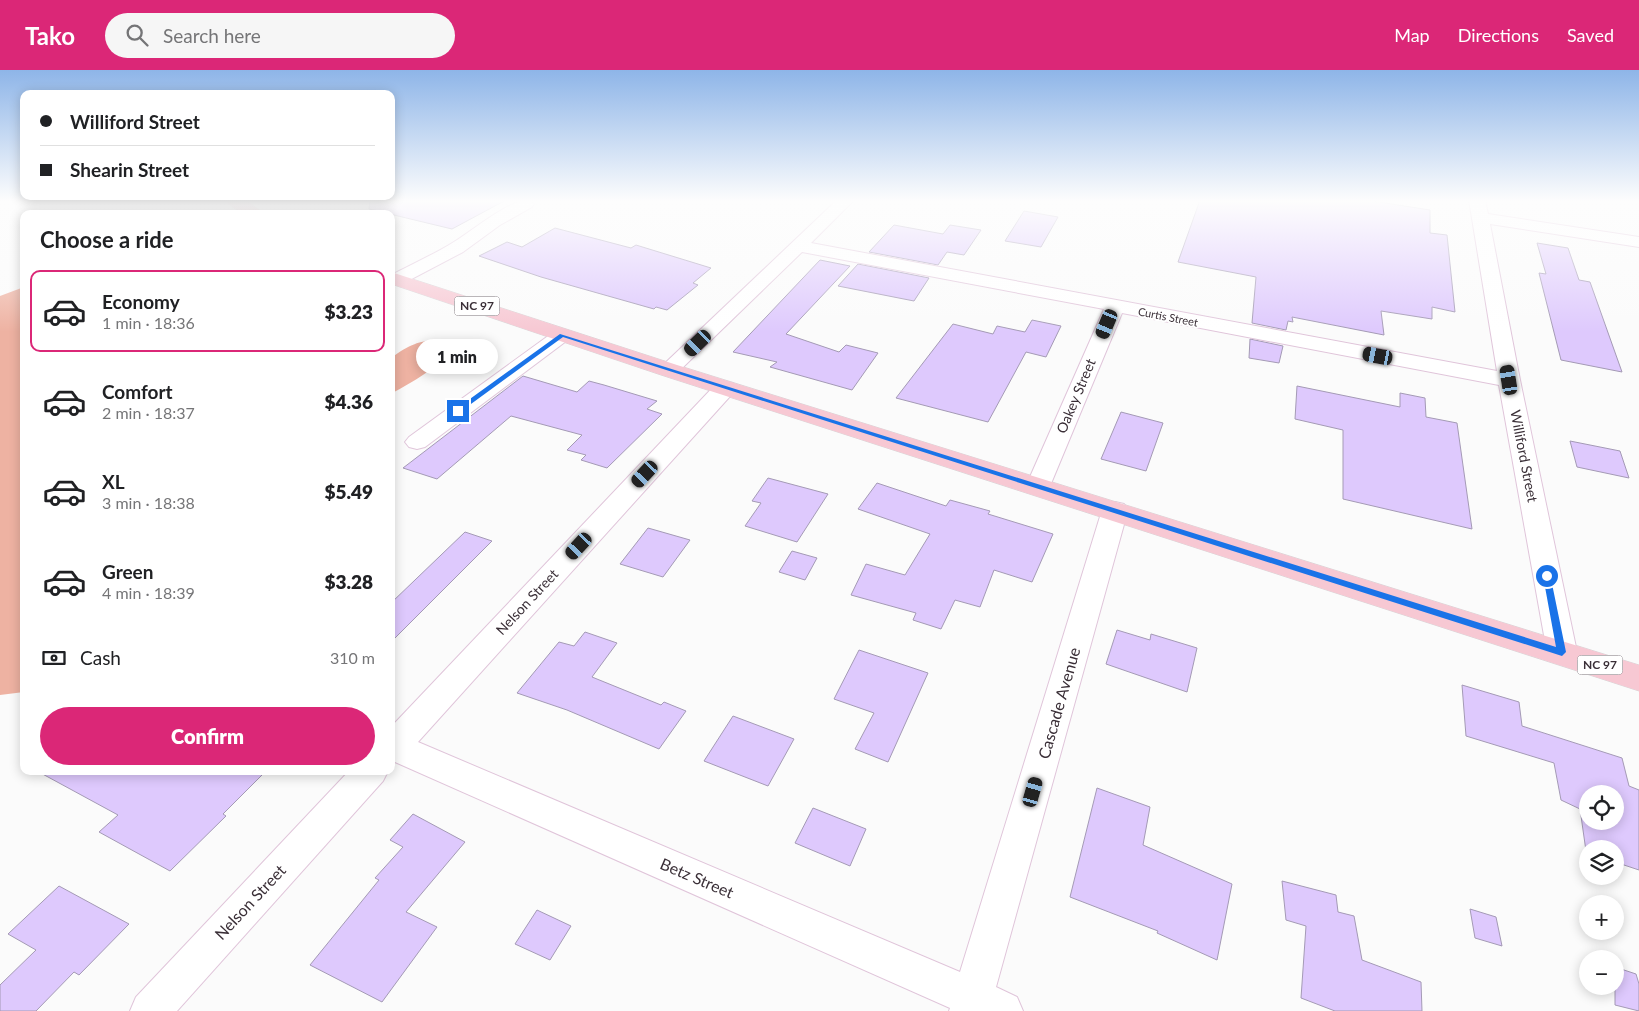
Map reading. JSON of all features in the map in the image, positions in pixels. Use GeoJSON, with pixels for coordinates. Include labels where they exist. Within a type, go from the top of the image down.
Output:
{"type":"FeatureCollection","features":[{"type":"Feature","properties":{"kind":"main road","name":"NC 97"},"geometry":{"type":"LineString","coordinates":[[395,279],[725,388],[1639,678]]}},
{"type":"Feature","properties":{"kind":"street"},"geometry":{"type":"LineString","coordinates":[[395,279],[463,244]]}},
{"type":"Feature","properties":{"kind":"street"},"geometry":{"type":"LineString","coordinates":[[669,370],[800,244]]}},
{"type":"Feature","properties":{"kind":"street","name":"Williford Street"},"geometry":{"type":"LineString","coordinates":[[1485,244],[1509,380],[1562,652]]}},
{"type":"Feature","properties":{"kind":"street","name":"Curtis Street"},"geometry":{"type":"LineString","coordinates":[[798,246],[1509,380]]}},
{"type":"Feature","properties":{"kind":"street","name":"Oakey Street"},"geometry":{"type":"LineString","coordinates":[[1038,486],[1115,307]]}},
{"type":"Feature","properties":{"kind":"street"},"geometry":{"type":"LineString","coordinates":[[417,442],[562,335]]}},
{"type":"Feature","properties":{"kind":"street","name":"Nelson Street"},"geometry":{"type":"LineString","coordinates":[[395,744],[725,388]]}},
{"type":"Feature","properties":{"kind":"street","name":"Cascade Avenue"},"geometry":{"type":"LineString","coordinates":[[982,1007],[1114,510]]}},
{"type":"Feature","properties":{"kind":"street","name":"Betz Street"},"geometry":{"type":"LineString","coordinates":[[395,756],[982,1007]]}},
{"type":"Feature","properties":{"kind":"street","name":"Nelson Street"},"geometry":{"type":"LineString","coordinates":[[150,1011],[367,775]]}},
{"type":"Feature","properties":{"kind":"shaded area"},"geometry":{"type":"Polygon","coordinates":[[[20,288],[20,692],[0,695],[0,296],[20,288]]]}},
{"type":"Feature","properties":{"kind":"shaded area"},"geometry":{"type":"Polygon","coordinates":[[[440,339],[451,346],[433,368],[395,392],[395,355],[414,344],[440,339]]]}},
{"type":"Feature","properties":{"kind":"building"},"geometry":{"type":"Polygon","coordinates":[[[503,244],[513,244],[522,247],[527,244],[615,244],[631,248],[636,245],[711,268],[693,283],[698,285],[667,310],[656,307],[654,309],[541,277],[479,256],[503,244]]]}},
{"type":"Feature","properties":{"kind":"building"},"geometry":{"type":"Polygon","coordinates":[[[876,244],[972,244],[964,255],[947,252],[938,265],[869,252],[876,244]]]}},
{"type":"Feature","properties":{"kind":"building"},"geometry":{"type":"Polygon","coordinates":[[[1022,244],[1043,244],[1041,247],[1022,244]]]}},
{"type":"Feature","properties":{"kind":"building"},"geometry":{"type":"Polygon","coordinates":[[[1184,244],[1448,244],[1455,312],[1432,307],[1432,319],[1381,311],[1384,335],[1292,317],[1293,322],[1288,321],[1286,330],[1252,323],[1256,277],[1178,262],[1184,244]]]}},
{"type":"Feature","properties":{"kind":"building"},"geometry":{"type":"Polygon","coordinates":[[[1537,244],[1568,248],[1579,280],[1590,282],[1622,372],[1561,360],[1539,273],[1546,274],[1537,244]]]}},
{"type":"Feature","properties":{"kind":"building"},"geometry":{"type":"Polygon","coordinates":[[[820,260],[850,266],[786,334],[839,352],[846,345],[878,353],[852,390],[770,367],[777,362],[733,352],[820,260]]]}},
{"type":"Feature","properties":{"kind":"building"},"geometry":{"type":"Polygon","coordinates":[[[858,264],[929,278],[914,301],[838,286],[858,264]]]}},
{"type":"Feature","properties":{"kind":"building"},"geometry":{"type":"Polygon","coordinates":[[[1032,320],[1061,326],[1046,357],[1026,352],[988,422],[896,398],[953,324],[993,334],[997,326],[1025,332],[1032,320]]]}},
{"type":"Feature","properties":{"kind":"building"},"geometry":{"type":"Polygon","coordinates":[[[1250,339],[1283,346],[1279,363],[1249,358],[1250,339]]]}},
{"type":"Feature","properties":{"kind":"building"},"geometry":{"type":"Polygon","coordinates":[[[523,376],[577,392],[589,381],[604,385],[657,401],[647,409],[662,414],[607,468],[581,460],[586,455],[567,450],[582,435],[511,416],[437,479],[403,468],[523,376]]]}},
{"type":"Feature","properties":{"kind":"building"},"geometry":{"type":"Polygon","coordinates":[[[1297,386],[1400,407],[1400,393],[1425,398],[1426,417],[1457,423],[1472,529],[1343,499],[1343,430],[1295,419],[1297,386]]]}},
{"type":"Feature","properties":{"kind":"building"},"geometry":{"type":"Polygon","coordinates":[[[1121,412],[1163,423],[1146,471],[1101,459],[1121,412]]]}},
{"type":"Feature","properties":{"kind":"building"},"geometry":{"type":"Polygon","coordinates":[[[1570,441],[1620,451],[1629,478],[1577,467],[1570,441]]]}},
{"type":"Feature","properties":{"kind":"building"},"geometry":{"type":"Polygon","coordinates":[[[768,478],[828,494],[797,542],[745,526],[761,503],[752,501],[768,478]]]}},
{"type":"Feature","properties":{"kind":"building"},"geometry":{"type":"Polygon","coordinates":[[[877,483],[946,506],[950,500],[990,511],[988,514],[1053,534],[1032,582],[994,570],[980,607],[955,600],[941,629],[913,620],[916,613],[851,595],[866,564],[905,575],[930,534],[858,509],[877,483]]]}},
{"type":"Feature","properties":{"kind":"building"},"geometry":{"type":"Polygon","coordinates":[[[648,528],[690,540],[663,577],[620,564],[648,528]]]}},
{"type":"Feature","properties":{"kind":"building"},"geometry":{"type":"Polygon","coordinates":[[[465,532],[492,541],[395,638],[395,599],[465,532]]]}},
{"type":"Feature","properties":{"kind":"building"},"geometry":{"type":"Polygon","coordinates":[[[792,551],[817,558],[805,580],[779,572],[792,551]]]}},
{"type":"Feature","properties":{"kind":"building"},"geometry":{"type":"Polygon","coordinates":[[[1117,630],[1150,640],[1151,634],[1197,648],[1187,692],[1106,664],[1117,630]]]}},
{"type":"Feature","properties":{"kind":"building"},"geometry":{"type":"Polygon","coordinates":[[[585,632],[617,643],[592,677],[661,705],[664,702],[686,711],[659,749],[567,710],[517,693],[559,642],[574,646],[585,632]]]}},
{"type":"Feature","properties":{"kind":"building"},"geometry":{"type":"Polygon","coordinates":[[[859,650],[928,673],[888,762],[855,749],[874,713],[834,699],[859,650]]]}},
{"type":"Feature","properties":{"kind":"building"},"geometry":{"type":"Polygon","coordinates":[[[1462,685],[1519,702],[1522,726],[1622,758],[1629,786],[1639,790],[1639,870],[1624,865],[1624,840],[1584,840],[1583,830],[1624,830],[1624,785],[1579,785],[1579,809],[1561,800],[1554,763],[1466,736],[1462,685]]]}},
{"type":"Feature","properties":{"kind":"building"},"geometry":{"type":"Polygon","coordinates":[[[733,716],[794,739],[768,786],[704,761],[733,716]]]}},
{"type":"Feature","properties":{"kind":"building"},"geometry":{"type":"Polygon","coordinates":[[[44,775],[262,775],[223,814],[226,816],[170,871],[99,832],[118,815],[44,775]]]}},
{"type":"Feature","properties":{"kind":"building"},"geometry":{"type":"Polygon","coordinates":[[[1097,788],[1150,807],[1143,845],[1232,884],[1217,960],[1157,933],[1158,931],[1070,897],[1097,788]]]}},
{"type":"Feature","properties":{"kind":"building"},"geometry":{"type":"Polygon","coordinates":[[[813,808],[866,829],[850,866],[795,843],[813,808]]]}},
{"type":"Feature","properties":{"kind":"building"},"geometry":{"type":"Polygon","coordinates":[[[413,814],[465,842],[406,912],[437,927],[382,1002],[310,965],[379,880],[375,878],[403,847],[390,840],[413,814]]]}},
{"type":"Feature","properties":{"kind":"building"},"geometry":{"type":"Polygon","coordinates":[[[1282,881],[1336,895],[1338,912],[1354,916],[1362,960],[1421,982],[1422,1011],[1335,1011],[1301,998],[1306,926],[1286,920],[1282,881]]]}},
{"type":"Feature","properties":{"kind":"building"},"geometry":{"type":"Polygon","coordinates":[[[59,886],[129,924],[79,975],[74,972],[36,1011],[0,1011],[0,985],[36,950],[8,934],[59,886]]]}},
{"type":"Feature","properties":{"kind":"building"},"geometry":{"type":"Polygon","coordinates":[[[1470,909],[1496,917],[1502,946],[1475,938],[1470,909]]]}},
{"type":"Feature","properties":{"kind":"building"},"geometry":{"type":"Polygon","coordinates":[[[537,910],[571,926],[550,960],[515,944],[537,910]]]}},
{"type":"Feature","properties":{"kind":"building"},"geometry":{"type":"Polygon","coordinates":[[[1624,970],[1636,974],[1639,984],[1639,1011],[1615,1005],[1615,995],[1624,995],[1624,970]]]}},
{"type":"Feature","properties":{"kind":"route"},"geometry":{"type":"LineString","coordinates":[[458,411],[562,335],[1562,652],[1547,576]]}}]}
